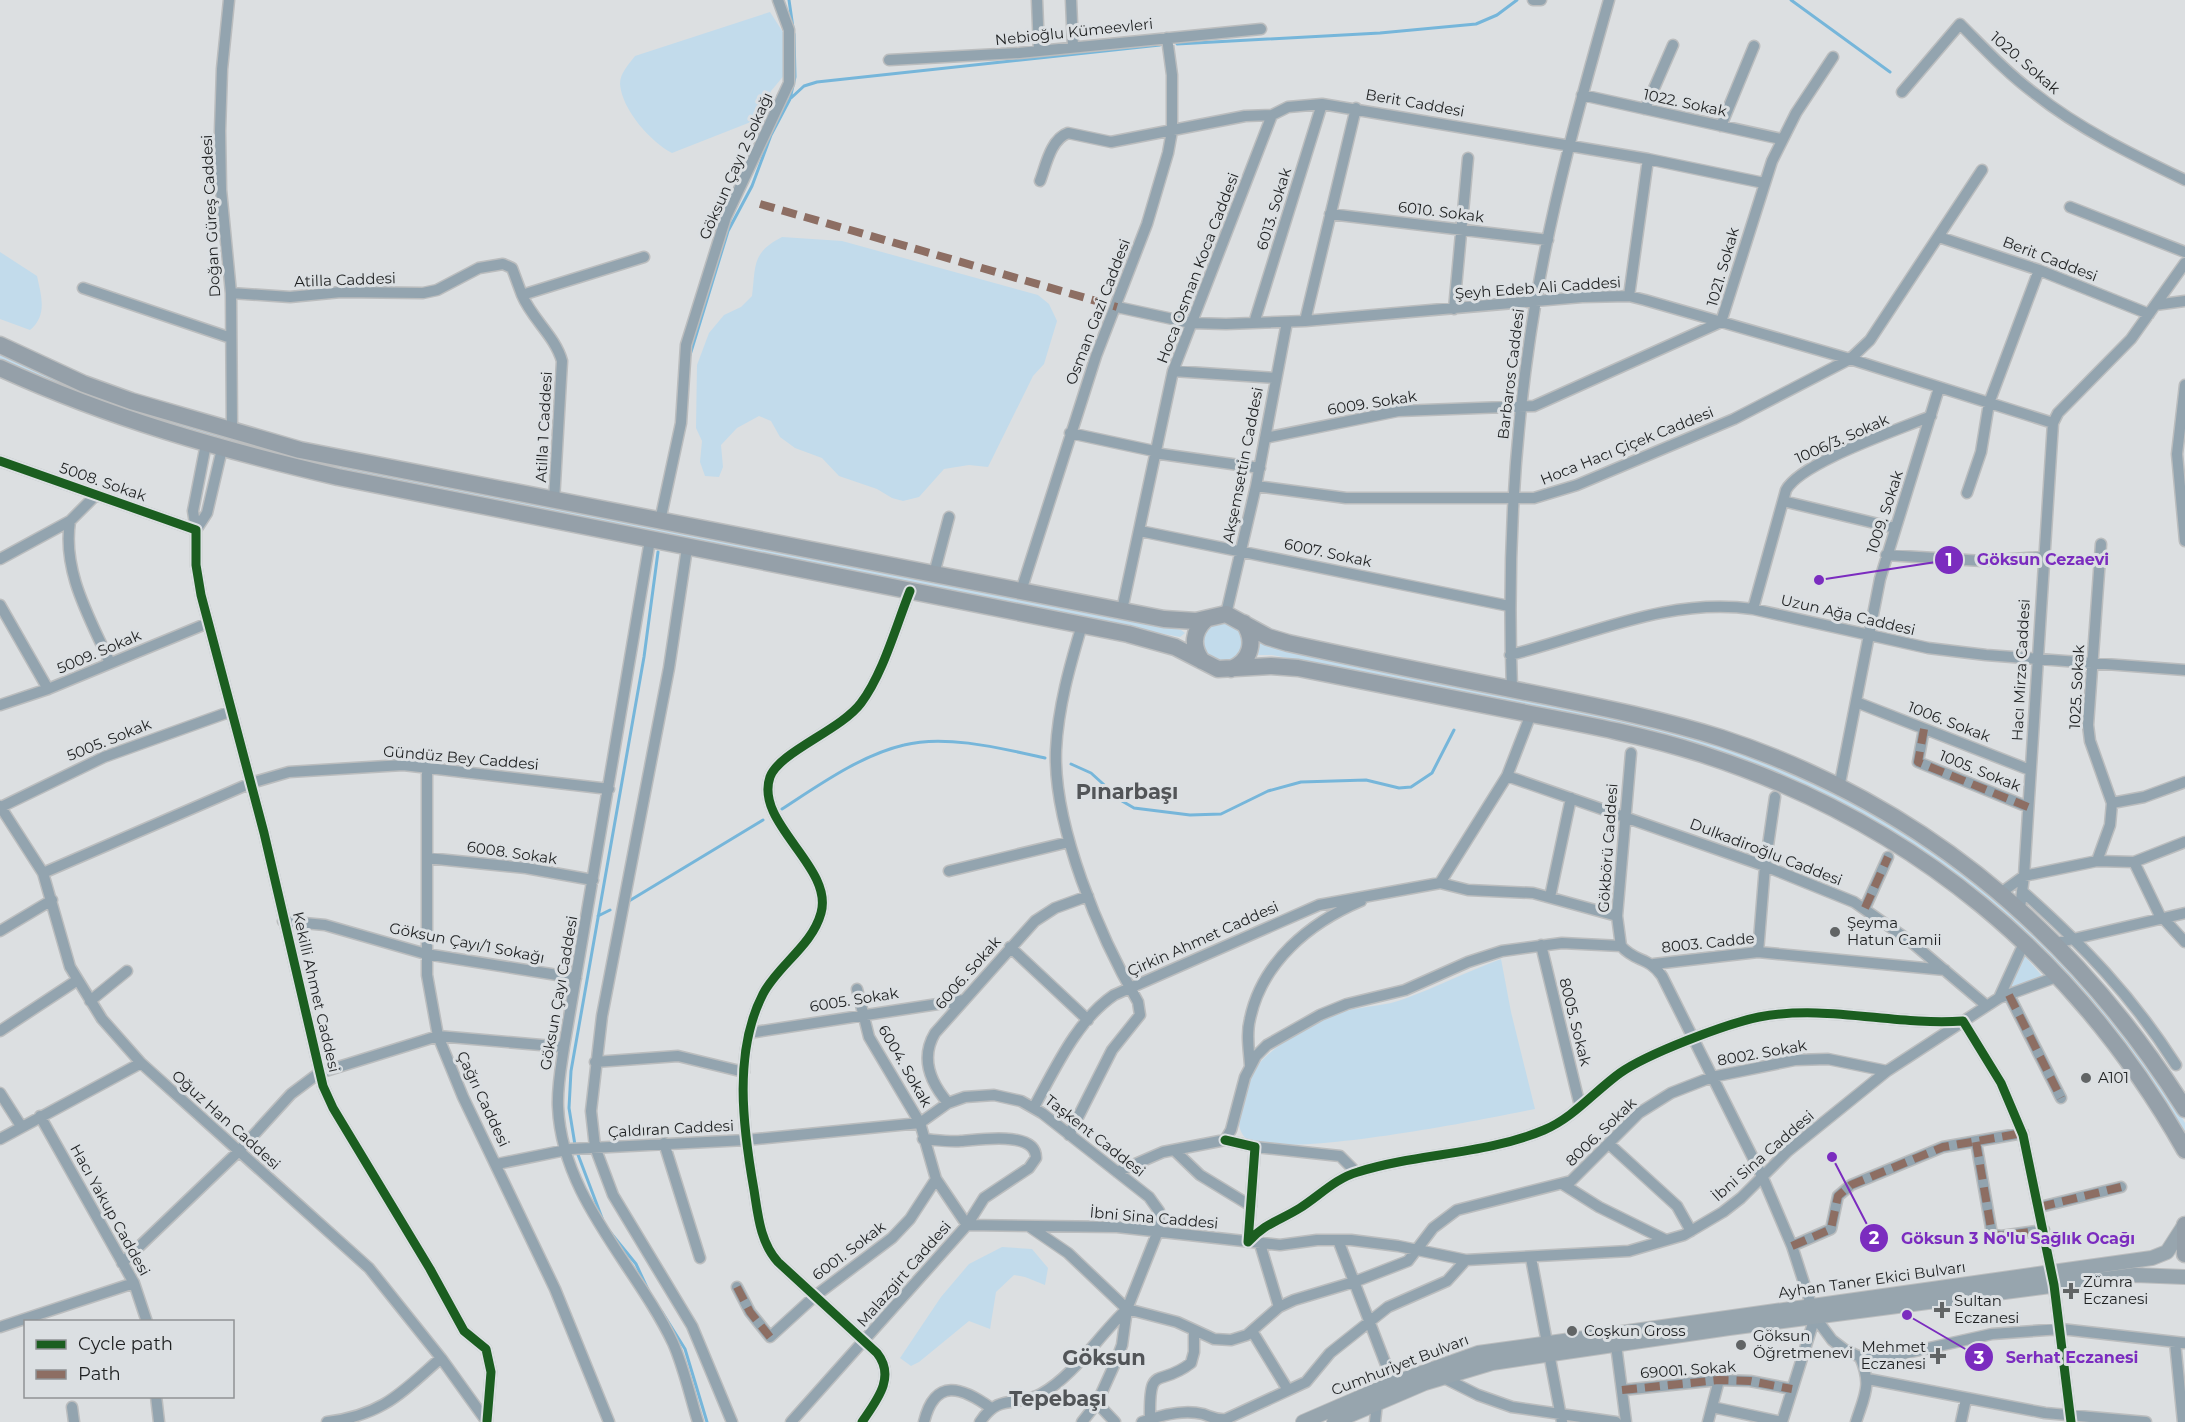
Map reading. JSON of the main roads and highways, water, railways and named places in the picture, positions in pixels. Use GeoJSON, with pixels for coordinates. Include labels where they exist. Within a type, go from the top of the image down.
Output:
{"type":"FeatureCollection","features":[{"type":"Feature","properties":{"kind":"highway"},"geometry":{"type":"LineString","coordinates":[[0,345],[106,393],[232,431],[329,456],[1177,620],[1206,619],[1226,614],[1268,637],[1288,644],[1634,714],[1720,738],[1783,762],[1839,789],[1911,829],[2002,892],[2021,899],[2056,943],[2111,1003],[2158,1066],[2185,1109]]}},
{"type":"Feature","properties":{"kind":"highway"},"geometry":{"type":"LineString","coordinates":[[0,368],[116,416],[214,447],[403,491],[1165,643],[1218,669],[1271,666],[1298,668],[1532,714],[1673,745],[1785,784],[1896,841],[1979,901],[2025,941],[2059,976],[2126,1058],[2185,1150]]}},
{"type":"Feature","properties":{"kind":"highway"},"geometry":{"type":"LineString","coordinates":[[1202,661],[1195,642],[1198,628],[1206,619]]}},
{"type":"Feature","properties":{"kind":"highway"},"geometry":{"type":"LineString","coordinates":[[1230,669],[1242,662],[1250,651],[1251,638],[1244,623]]}},
{"type":"Feature","properties":{"kind":"highway"},"geometry":{"type":"LineString","coordinates":[[2185,1224],[2185,1254]]}},
{"type":"Feature","properties":{"kind":"main road","name":"Ayhan Taner Ekici Bulvarı"},"geometry":{"type":"LineString","coordinates":[[1549,1348],[2053,1279],[2161,1256],[2172,1246],[2185,1224]]}},
{"type":"Feature","properties":{"kind":"main road","name":"Ayhan Taner Ekici Bulvarı"},"geometry":{"type":"LineString","coordinates":[[2053,1279],[2134,1275],[2185,1277]]}},
{"type":"Feature","properties":{"kind":"main road","name":"Ayhan Taner Ekici Bulvarı"},"geometry":{"type":"LineString","coordinates":[[1549,1348],[1616,1345],[1813,1311]]}},
{"type":"Feature","properties":{"kind":"main road","name":"Cumhuriyet Bulvarı"},"geometry":{"type":"LineString","coordinates":[[1334,1422],[1442,1377],[1549,1348]]}},
{"type":"Feature","properties":{"kind":"main road","name":"Cumhuriyet Bulvarı"},"geometry":{"type":"LineString","coordinates":[[1303,1422],[1393,1383],[1478,1353],[1549,1348]]}},
{"type":"Feature","properties":{"kind":"waterway"},"geometry":{"type":"LineString","coordinates":[[789,0],[793,28]]}},
{"type":"Feature","properties":{"kind":"waterway"},"geometry":{"type":"LineString","coordinates":[[1177,44],[1380,33],[1476,24],[1497,15],[1517,0]]}},
{"type":"Feature","properties":{"kind":"waterway"},"geometry":{"type":"LineString","coordinates":[[1791,0],[1890,72]]}},
{"type":"Feature","properties":{"kind":"waterway"},"geometry":{"type":"LineString","coordinates":[[690,355],[728,231],[752,186],[771,135],[790,99],[795,77],[794,34]]}},
{"type":"Feature","properties":{"kind":"waterway"},"geometry":{"type":"LineString","coordinates":[[791,98],[804,86],[817,82],[1160,45]]}},
{"type":"Feature","properties":{"kind":"waterway"},"geometry":{"type":"LineString","coordinates":[[575,1145],[569,1108],[571,1071],[644,657],[658,552]]}},
{"type":"Feature","properties":{"kind":"waterway"},"geometry":{"type":"LineString","coordinates":[[1071,764],[1091,773],[1122,801],[1134,808],[1190,815],[1221,814],[1268,791],[1301,782],[1366,780],[1399,788],[1411,787],[1432,773],[1454,730]]}},
{"type":"Feature","properties":{"kind":"waterway"},"geometry":{"type":"LineString","coordinates":[[782,809],[856,763],[904,745],[920,742],[956,742],[1045,758]]}},
{"type":"Feature","properties":{"kind":"waterway"},"geometry":{"type":"LineString","coordinates":[[629,901],[763,820]]}},
{"type":"Feature","properties":{"kind":"waterway"},"geometry":{"type":"LineString","coordinates":[[598,916],[610,910]]}},
{"type":"Feature","properties":{"kind":"waterway"},"geometry":{"type":"LineString","coordinates":[[577,1152],[602,1218]]}},
{"type":"Feature","properties":{"kind":"waterway"},"geometry":{"type":"LineString","coordinates":[[610,1232],[636,1264],[650,1294]]}},
{"type":"Feature","properties":{"kind":"waterway"},"geometry":{"type":"LineString","coordinates":[[662,1312],[685,1349],[707,1422]]}},
{"type":"Feature","properties":{"kind":"place","name":"Göksun Cezaevi"},"geometry":{"type":"Point","coordinates":[1819,580]}},
{"type":"Feature","properties":{"kind":"place","name":"Şeyma Hatun Camii"},"geometry":{"type":"Point","coordinates":[1835,932]}},
{"type":"Feature","properties":{"kind":"place","name":"A101"},"geometry":{"type":"Point","coordinates":[2086,1078]}},
{"type":"Feature","properties":{"kind":"place","name":"Göksun 3 No'lu Sağlık Ocağı"},"geometry":{"type":"Point","coordinates":[1832,1157]}},
{"type":"Feature","properties":{"kind":"place","name":"Zümra Eczanesi"},"geometry":{"type":"Point","coordinates":[2071,1291]}},
{"type":"Feature","properties":{"kind":"place","name":"Sultan Eczanesi"},"geometry":{"type":"Point","coordinates":[1942,1310]}},
{"type":"Feature","properties":{"kind":"place","name":"Serhat Eczanesi"},"geometry":{"type":"Point","coordinates":[1907,1315]}},
{"type":"Feature","properties":{"kind":"place","name":"Coşkun Gross"},"geometry":{"type":"Point","coordinates":[1572,1331]}},
{"type":"Feature","properties":{"kind":"place","name":"Göksun Öğretmenevi"},"geometry":{"type":"Point","coordinates":[1741,1345]}},
{"type":"Feature","properties":{"kind":"place","name":"Mehmet Eczanesi"},"geometry":{"type":"Point","coordinates":[1938,1356]}},
{"type":"Feature","properties":{"kind":"district","name":"Pınarbaşı"},"geometry":{"type":"Point","coordinates":[1127,792]}},
{"type":"Feature","properties":{"kind":"district","name":"Göksun"},"geometry":{"type":"Point","coordinates":[1104,1358]}},
{"type":"Feature","properties":{"kind":"district","name":"Tepebaşı"},"geometry":{"type":"Point","coordinates":[1058,1399]}}]}
